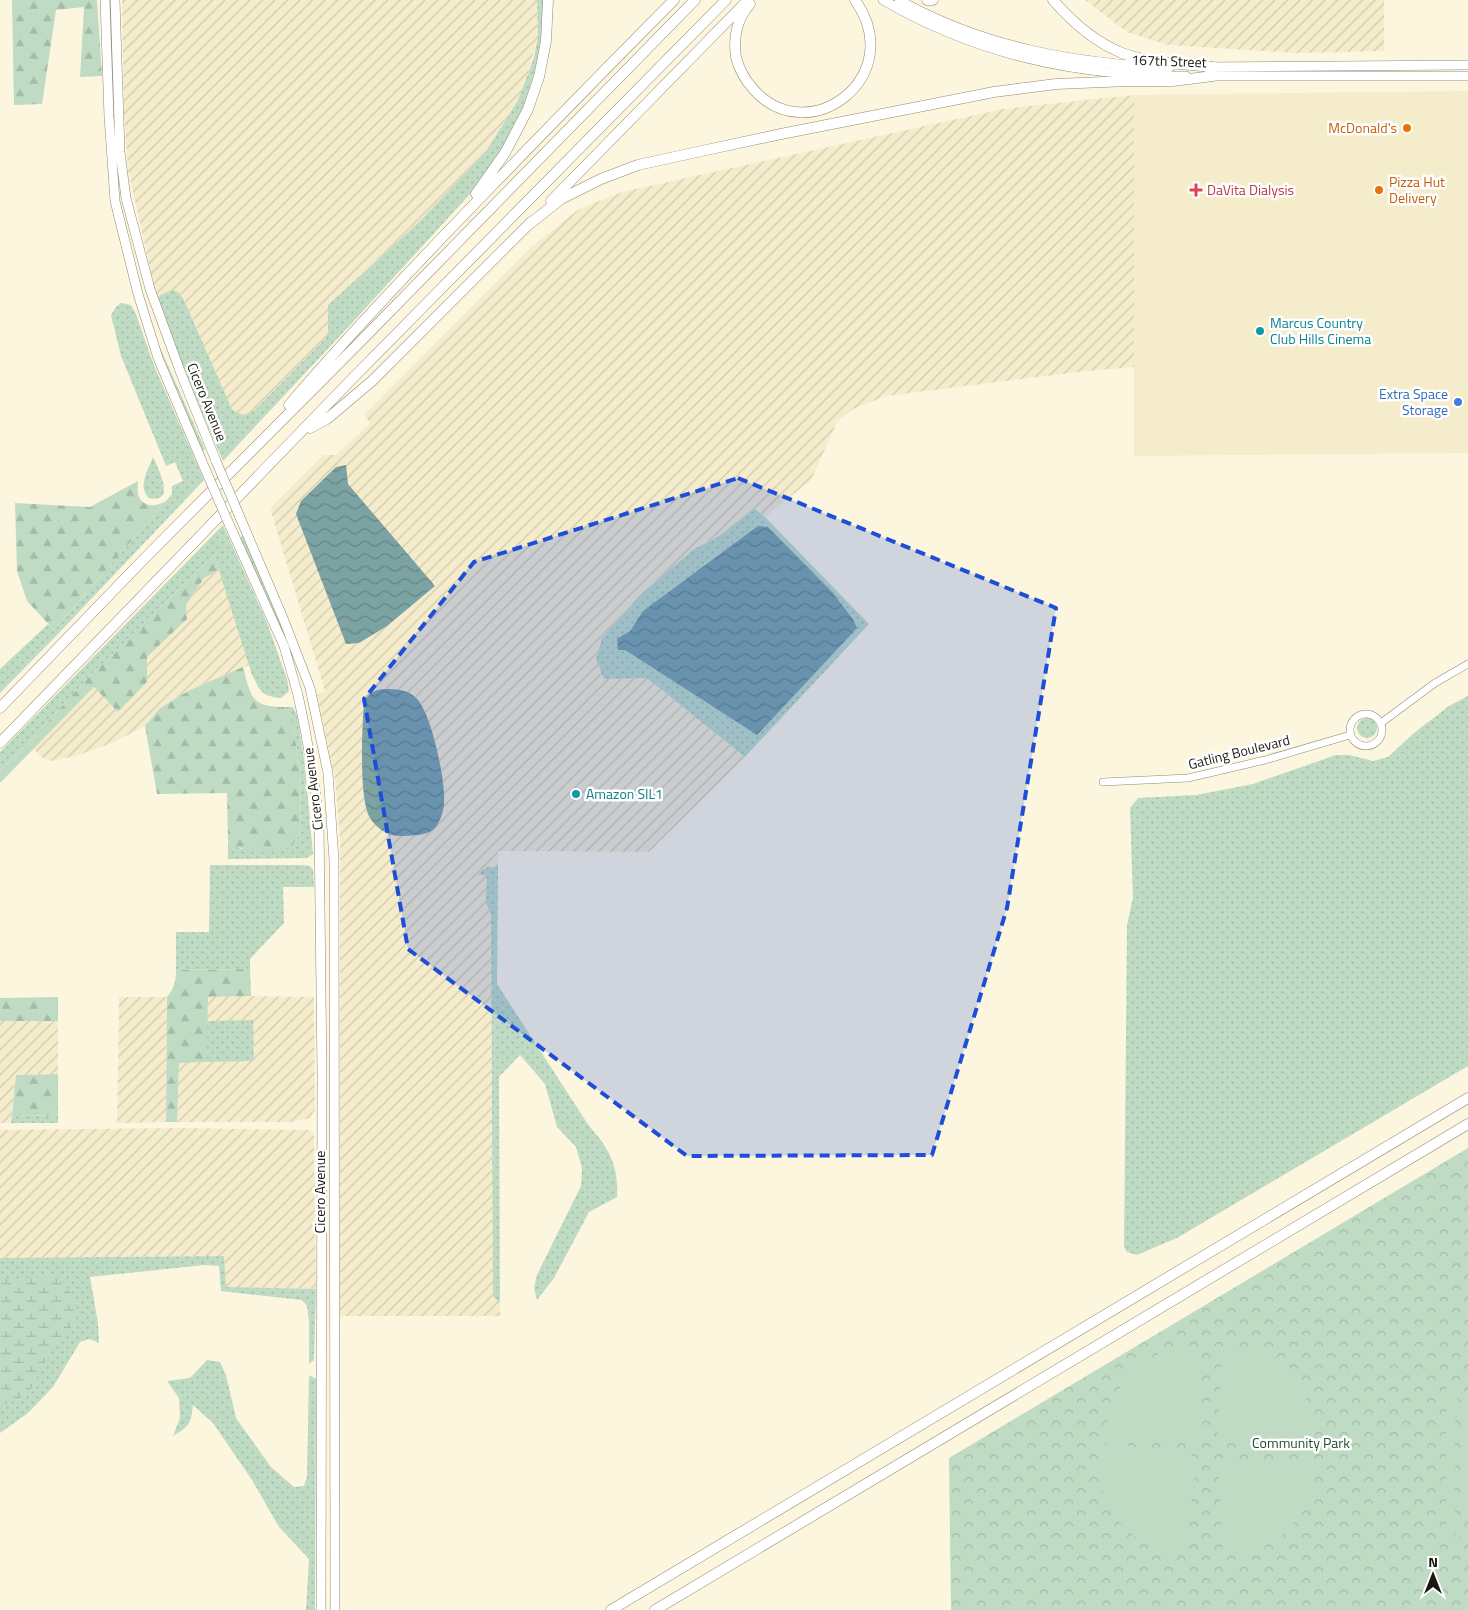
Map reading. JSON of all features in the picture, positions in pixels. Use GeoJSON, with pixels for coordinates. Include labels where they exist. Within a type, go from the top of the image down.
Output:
{"type":"FeatureCollection","features":[{"type":"Feature","properties":{"kind":"highway"},"geometry":{"type":"LineString","coordinates":[[434,245],[476,195],[505,153],[528,109],[539,77],[546,41],[548,0]]}},
{"type":"Feature","properties":{"kind":"highway"},"geometry":{"type":"LineString","coordinates":[[232,470],[334,352],[434,245],[674,0]]}},
{"type":"Feature","properties":{"kind":"highway"},"geometry":{"type":"LineString","coordinates":[[0,708],[142,561],[695,0]]}},
{"type":"Feature","properties":{"kind":"highway"},"geometry":{"type":"LineString","coordinates":[[0,743],[351,380],[726,0]]}},
{"type":"Feature","properties":{"kind":"highway"},"geometry":{"type":"LineString","coordinates":[[300,434],[326,419],[372,381],[748,0]]}},
{"type":"Feature","properties":{"kind":"highway"},"geometry":{"type":"LineString","coordinates":[[754,0],[746,9],[737,27],[735,49],[740,69],[751,87],[767,102],[789,110],[802,112],[820,109],[836,103],[852,92],[864,74],[869,58],[870,39],[868,24],[855,0]]}},
{"type":"Feature","properties":{"kind":"highway"},"geometry":{"type":"LineString","coordinates":[[927,0],[933,0]]}},
{"type":"Feature","properties":{"kind":"highway"},"geometry":{"type":"LineString","coordinates":[[1053,0],[1068,18],[1099,42],[1124,53],[1213,71]]}},
{"type":"Feature","properties":{"kind":"highway"},"geometry":{"type":"LineString","coordinates":[[527,226],[561,199],[601,179],[638,165],[994,92],[1056,84],[1128,80],[1173,81],[1213,71]]}},
{"type":"Feature","properties":{"kind":"highway"},"geometry":{"type":"LineString","coordinates":[[611,1610],[1468,1098]]}},
{"type":"Feature","properties":{"kind":"highway"},"geometry":{"type":"LineString","coordinates":[[655,1610],[1468,1124]]}},
{"type":"Feature","properties":{"kind":"main road","name":"Cicero Avenue"},"geometry":{"type":"LineString","coordinates":[[105,0],[109,117],[115,201],[138,294],[158,358],[284,646],[298,695],[315,787],[320,860],[322,1075],[321,1610]]}},
{"type":"Feature","properties":{"kind":"main road","name":"Cicero Avenue"},"geometry":{"type":"LineString","coordinates":[[115,0],[121,161],[126,198],[150,289],[180,372],[283,618],[310,688],[328,773],[334,860],[335,1610]]}},
{"type":"Feature","properties":{"kind":"main road","name":"167th Street"},"geometry":{"type":"LineString","coordinates":[[883,0],[906,14],[993,50],[1056,65],[1132,74],[1468,65]]}},
{"type":"Feature","properties":{"kind":"main road","name":"167th Street"},"geometry":{"type":"LineString","coordinates":[[899,0],[960,28],[996,41],[1056,56],[1093,62],[1213,71],[1468,76]]}},
{"type":"Feature","properties":{"kind":"main road"},"geometry":{"type":"LineString","coordinates":[[138,294],[150,289]]}},
{"type":"Feature","properties":{"kind":"main road"},"geometry":{"type":"LineString","coordinates":[[321,1265],[334,1265]]}},
{"type":"Feature","properties":{"kind":"street"},"geometry":{"type":"LineString","coordinates":[[1381,723],[1435,683],[1468,664]]}},
{"type":"Feature","properties":{"kind":"street"},"geometry":{"type":"LineString","coordinates":[[1369,714],[1381,723],[1381,734],[1375,743],[1370,745],[1359,744],[1350,735],[1350,726],[1359,715],[1369,714]]}},
{"type":"Feature","properties":{"kind":"street","name":"Gatling Boulevard"},"geometry":{"type":"LineString","coordinates":[[1103,782],[1195,776],[1264,760],[1350,735]]}},
{"type":"Feature","properties":{"kind":"highlighted area"},"geometry":{"type":"Polygon","coordinates":[[[738,478],[1056,608],[1007,908],[932,1155],[687,1156],[408,949],[364,699],[474,562],[738,478]]]}},
{"type":"Feature","properties":{"kind":"shaded area"},"geometry":{"type":"Polygon","coordinates":[[[122,0],[537,0],[538,36],[528,74],[518,100],[487,150],[420,221],[328,305],[328,331],[325,339],[255,410],[247,415],[239,415],[232,409],[183,298],[157,299],[128,170],[124,113],[122,0]]]}},
{"type":"Feature","properties":{"kind":"shaded area"},"geometry":{"type":"Polygon","coordinates":[[[1085,0],[1384,0],[1384,51],[1298,53],[1168,45],[1127,32],[1085,0]]]}},
{"type":"Feature","properties":{"kind":"shaded area"},"geometry":{"type":"Polygon","coordinates":[[[1468,91],[1468,453],[1134,456],[1134,95],[1468,91]]]}},
{"type":"Feature","properties":{"kind":"shaded area"},"geometry":{"type":"Polygon","coordinates":[[[1134,95],[1134,367],[1086,371],[886,396],[853,409],[837,422],[811,480],[765,517],[754,508],[718,537],[694,549],[640,595],[602,638],[596,659],[604,679],[647,678],[745,757],[649,852],[498,851],[498,867],[488,867],[479,875],[487,875],[486,903],[491,914],[493,1297],[500,1303],[500,1316],[340,1316],[340,841],[335,779],[317,695],[325,691],[270,508],[323,455],[336,455],[370,423],[364,415],[529,249],[579,209],[622,192],[1003,109],[1134,95]]]}},
{"type":"Feature","properties":{"kind":"shaded area"},"geometry":{"type":"Polygon","coordinates":[[[219,570],[249,665],[190,690],[160,708],[145,726],[112,743],[76,756],[50,761],[41,757],[33,748],[94,687],[118,712],[147,682],[147,657],[187,619],[186,605],[204,578],[219,570]]]}},
{"type":"Feature","properties":{"kind":"shaded area"},"geometry":{"type":"Polygon","coordinates":[[[119,997],[167,997],[166,1122],[117,1123],[119,997]]]}},
{"type":"Feature","properties":{"kind":"shaded area"},"geometry":{"type":"Polygon","coordinates":[[[208,997],[314,997],[315,1110],[310,1118],[291,1122],[177,1122],[179,1062],[254,1061],[253,1021],[207,1021],[208,997]]]}},
{"type":"Feature","properties":{"kind":"shaded area"},"geometry":{"type":"Polygon","coordinates":[[[0,1021],[58,1021],[58,1074],[16,1075],[11,1123],[0,1123],[0,1021]]]}},
{"type":"Feature","properties":{"kind":"shaded area"},"geometry":{"type":"Polygon","coordinates":[[[179,1128],[308,1130],[312,1132],[314,1137],[316,1289],[226,1287],[224,1256],[0,1258],[0,1130],[179,1128]]]}},
{"type":"Feature","properties":{"kind":"green space"},"geometry":{"type":"Polygon","coordinates":[[[12,0],[97,0],[102,76],[80,77],[84,7],[56,10],[42,104],[14,105],[12,0]]]}},
{"type":"Feature","properties":{"kind":"green space"},"geometry":{"type":"Polygon","coordinates":[[[537,0],[544,0],[541,45],[531,85],[519,118],[504,148],[480,183],[223,461],[186,376],[157,299],[160,295],[172,290],[178,292],[183,298],[232,409],[243,414],[255,410],[325,339],[328,331],[328,305],[420,221],[487,150],[518,100],[534,57],[538,36],[537,0]]]}},
{"type":"Feature","properties":{"kind":"green space"},"geometry":{"type":"Polygon","coordinates":[[[121,303],[131,305],[136,314],[153,363],[204,480],[0,693],[0,669],[48,624],[54,630],[172,494],[172,486],[183,481],[175,462],[166,466],[121,356],[111,315],[121,303]]]}},
{"type":"Feature","properties":{"kind":"green space"},"geometry":{"type":"Polygon","coordinates":[[[157,343],[205,449],[203,452],[157,343]]]}},
{"type":"Feature","properties":{"kind":"green space"},"geometry":{"type":"Polygon","coordinates":[[[153,457],[161,476],[164,491],[162,496],[149,498],[144,489],[144,484],[146,473],[153,457]]]}},
{"type":"Feature","properties":{"kind":"green space"},"geometry":{"type":"Polygon","coordinates":[[[138,481],[138,494],[143,502],[154,505],[166,501],[54,630],[27,601],[17,571],[15,503],[90,507],[138,481]]]}},
{"type":"Feature","properties":{"kind":"green space"},"geometry":{"type":"Polygon","coordinates":[[[754,508],[869,624],[745,757],[647,678],[604,679],[596,659],[602,638],[640,595],[694,549],[718,537],[754,508]],[[768,527],[643,611],[630,631],[618,639],[625,650],[757,735],[853,619],[833,593],[768,527]]]}},
{"type":"Feature","properties":{"kind":"green space"},"geometry":{"type":"Polygon","coordinates":[[[223,525],[266,620],[287,679],[289,691],[281,698],[269,696],[262,692],[252,675],[214,555],[88,678],[0,771],[0,752],[223,525]]]}},
{"type":"Feature","properties":{"kind":"green space"},"geometry":{"type":"Polygon","coordinates":[[[243,535],[288,643],[286,643],[240,538],[243,535]]]}},
{"type":"Feature","properties":{"kind":"green space"},"geometry":{"type":"Polygon","coordinates":[[[214,555],[219,570],[204,578],[186,605],[187,619],[147,657],[147,682],[118,712],[94,687],[0,783],[0,771],[88,678],[214,555]]]}},
{"type":"Feature","properties":{"kind":"green space"},"geometry":{"type":"Polygon","coordinates":[[[243,667],[248,686],[254,698],[265,705],[285,707],[292,717],[300,772],[301,830],[292,847],[274,851],[252,852],[244,850],[228,841],[227,793],[157,794],[145,726],[160,708],[190,690],[243,667]]]}},
{"type":"Feature","properties":{"kind":"green space"},"geometry":{"type":"Polygon","coordinates":[[[1468,696],[1468,1066],[1177,1238],[1137,1255],[1127,1252],[1124,1247],[1127,925],[1133,898],[1130,808],[1138,798],[1196,795],[1253,784],[1336,755],[1349,755],[1373,761],[1388,757],[1414,733],[1449,706],[1468,696]]]}},
{"type":"Feature","properties":{"kind":"green space"},"geometry":{"type":"Polygon","coordinates":[[[285,707],[293,707],[297,715],[304,757],[313,854],[307,858],[228,859],[228,841],[241,849],[292,847],[301,830],[300,772],[292,717],[285,707]]]}},
{"type":"Feature","properties":{"kind":"green space"},"geometry":{"type":"Polygon","coordinates":[[[1367,718],[1374,721],[1377,728],[1374,735],[1367,738],[1360,735],[1357,728],[1360,721],[1367,718]]]}},
{"type":"Feature","properties":{"kind":"green space"},"geometry":{"type":"Polygon","coordinates":[[[210,865],[302,865],[310,866],[313,870],[314,887],[283,887],[284,923],[250,959],[250,969],[176,970],[176,932],[209,932],[210,865]]]}},
{"type":"Feature","properties":{"kind":"green space"},"geometry":{"type":"Polygon","coordinates":[[[488,867],[498,867],[497,984],[589,1126],[607,1150],[614,1167],[617,1186],[617,1197],[589,1212],[554,1278],[537,1300],[534,1288],[537,1275],[581,1186],[582,1168],[576,1147],[557,1127],[545,1084],[520,1055],[499,1077],[500,1303],[493,1297],[491,914],[486,903],[487,875],[478,875],[488,867]]]}},
{"type":"Feature","properties":{"kind":"green space"},"geometry":{"type":"Polygon","coordinates":[[[250,969],[251,996],[208,997],[207,1062],[179,1063],[177,1122],[166,1122],[167,997],[174,985],[176,970],[250,969]]]}},
{"type":"Feature","properties":{"kind":"green space"},"geometry":{"type":"Polygon","coordinates":[[[58,997],[58,1021],[0,1021],[0,998],[58,997]]]}},
{"type":"Feature","properties":{"kind":"green space"},"geometry":{"type":"Polygon","coordinates":[[[253,1020],[254,1061],[207,1062],[207,1021],[253,1020]]]}},
{"type":"Feature","properties":{"kind":"green space"},"geometry":{"type":"Polygon","coordinates":[[[58,1074],[58,1116],[12,1115],[16,1075],[58,1074]]]}},
{"type":"Feature","properties":{"kind":"green space"},"geometry":{"type":"Polygon","coordinates":[[[12,1115],[58,1116],[58,1123],[11,1123],[12,1115]]]}},
{"type":"Feature","properties":{"kind":"green space","name":"Community Park"},"geometry":{"type":"Polygon","coordinates":[[[1468,1148],[1468,1610],[951,1610],[949,1458],[1468,1148]]]}},
{"type":"Feature","properties":{"kind":"green space"},"geometry":{"type":"Polygon","coordinates":[[[224,1256],[226,1287],[316,1289],[314,1360],[309,1364],[309,1321],[307,1306],[302,1300],[221,1291],[219,1266],[205,1265],[90,1277],[98,1323],[99,1343],[90,1339],[80,1342],[53,1387],[28,1413],[0,1433],[0,1258],[224,1256]]]}},
{"type":"Feature","properties":{"kind":"green space"},"geometry":{"type":"Polygon","coordinates":[[[56,1275],[72,1295],[78,1320],[64,1334],[47,1359],[28,1394],[0,1407],[0,1280],[56,1275]]]}},
{"type":"Feature","properties":{"kind":"green space"},"geometry":{"type":"Polygon","coordinates":[[[1223,1346],[1242,1348],[1259,1353],[1287,1371],[1298,1384],[1307,1400],[1315,1435],[1311,1438],[1221,1443],[1217,1439],[1223,1346]]]}},
{"type":"Feature","properties":{"kind":"green space"},"geometry":{"type":"Polygon","coordinates":[[[1180,1347],[1197,1347],[1203,1439],[1199,1443],[1106,1437],[1112,1405],[1126,1378],[1150,1359],[1180,1347]]]}},
{"type":"Feature","properties":{"kind":"green space"},"geometry":{"type":"Polygon","coordinates":[[[207,1360],[220,1362],[226,1375],[236,1418],[271,1467],[294,1487],[304,1486],[307,1477],[309,1375],[316,1379],[315,1610],[306,1610],[309,1559],[279,1527],[252,1480],[213,1423],[193,1405],[189,1424],[173,1436],[180,1418],[179,1398],[167,1381],[190,1378],[207,1360]]]}},
{"type":"Feature","properties":{"kind":"green space"},"geometry":{"type":"Polygon","coordinates":[[[1468,1374],[1468,1385],[1459,1394],[1455,1411],[1455,1514],[1460,1525],[1468,1533],[1468,1543],[1455,1533],[1454,1537],[1446,1537],[1446,1380],[1455,1380],[1455,1384],[1468,1374]]]}},
{"type":"Feature","properties":{"kind":"green space"},"geometry":{"type":"Polygon","coordinates":[[[1461,1405],[1468,1405],[1468,1513],[1461,1513],[1461,1405]]]}},
{"type":"Feature","properties":{"kind":"green space"},"geometry":{"type":"Polygon","coordinates":[[[1100,1443],[1174,1451],[1193,1456],[1197,1460],[1184,1555],[1161,1550],[1143,1542],[1129,1532],[1118,1520],[1103,1492],[1098,1460],[1100,1443]]]}},
{"type":"Feature","properties":{"kind":"green space"},"geometry":{"type":"Polygon","coordinates":[[[1222,1458],[1315,1464],[1313,1484],[1308,1501],[1288,1529],[1260,1547],[1242,1553],[1223,1556],[1218,1462],[1222,1458]]]}},
{"type":"Feature","properties":{"kind":"water"},"geometry":{"type":"Polygon","coordinates":[[[346,465],[348,484],[435,586],[387,626],[359,643],[346,644],[296,514],[301,501],[336,467],[346,465]]]}},
{"type":"Feature","properties":{"kind":"water"},"geometry":{"type":"Polygon","coordinates":[[[758,526],[768,527],[833,593],[853,619],[857,628],[757,735],[625,650],[618,650],[617,639],[630,631],[643,611],[758,526]]]}},
{"type":"Feature","properties":{"kind":"water"},"geometry":{"type":"Polygon","coordinates":[[[384,689],[397,689],[413,695],[422,705],[432,731],[443,780],[444,806],[435,828],[424,834],[398,836],[388,834],[372,821],[366,806],[362,778],[364,703],[372,693],[384,689]]]}},
{"type":"Feature","properties":{"kind":"place","name":"McDonald's"},"geometry":{"type":"Point","coordinates":[1407,128]}},
{"type":"Feature","properties":{"kind":"place","name":"DaVita Dialysis"},"geometry":{"type":"Point","coordinates":[1196,190]}},
{"type":"Feature","properties":{"kind":"place","name":"Pizza Hut Delivery"},"geometry":{"type":"Point","coordinates":[1379,190]}},
{"type":"Feature","properties":{"kind":"place","name":"Marcus Country Club Hills Cinema"},"geometry":{"type":"Point","coordinates":[1260,331]}},
{"type":"Feature","properties":{"kind":"place","name":"Extra Space Storage"},"geometry":{"type":"Point","coordinates":[1458,402]}},
{"type":"Feature","properties":{"kind":"place","name":"Amazon SIL1"},"geometry":{"type":"Point","coordinates":[576,794]}}]}
